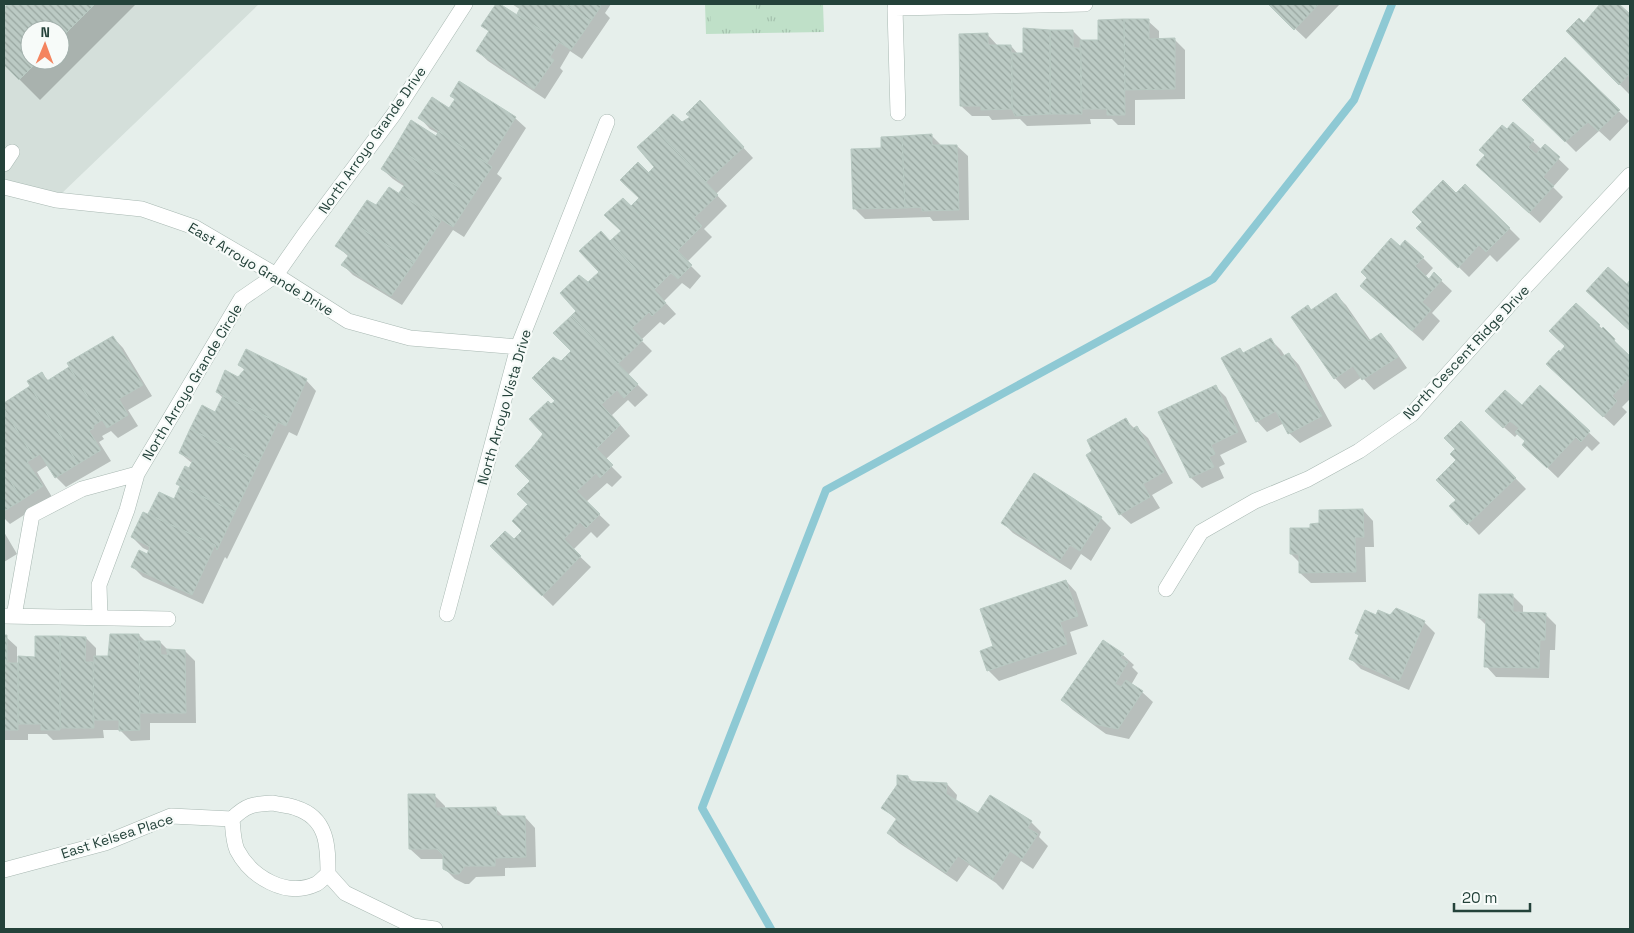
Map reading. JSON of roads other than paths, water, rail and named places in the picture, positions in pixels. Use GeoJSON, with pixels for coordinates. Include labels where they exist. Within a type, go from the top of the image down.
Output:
{"type":"FeatureCollection","features":[{"type":"Feature","properties":{"kind":"street","name":"North Arroyo Grande Drive"},"geometry":{"type":"LineString","coordinates":[[276,276],[304,235],[394,114],[465,4]]}},
{"type":"Feature","properties":{"kind":"street"},"geometry":{"type":"LineString","coordinates":[[898,113],[896,8],[1085,4]]}},
{"type":"Feature","properties":{"kind":"street","name":"North Arroyo Vista Drive"},"geometry":{"type":"LineString","coordinates":[[446,614],[518,347],[607,122]]}},
{"type":"Feature","properties":{"kind":"street","name":"North Cescent Ridge Drive"},"geometry":{"type":"LineString","coordinates":[[1166,589],[1201,532],[1255,501],[1308,479],[1359,451],[1412,414],[1527,285],[1630,175]]}},
{"type":"Feature","properties":{"kind":"street","name":"East Arroyo Grande Drive"},"geometry":{"type":"LineString","coordinates":[[4,187],[56,200],[142,209],[194,227],[348,321],[410,338],[518,347]]}},
{"type":"Feature","properties":{"kind":"street","name":"North Arroyo Grande Circle"},"geometry":{"type":"LineString","coordinates":[[100,617],[99,584],[127,510],[137,474],[241,299],[276,276]]}},
{"type":"Feature","properties":{"kind":"street","name":"North Arroyo Grande Circle"},"geometry":{"type":"LineString","coordinates":[[137,474],[82,489],[32,515],[9,616],[168,619]]}},
{"type":"Feature","properties":{"kind":"street"},"geometry":{"type":"LineString","coordinates":[[328,874],[316,884],[298,888],[283,888],[268,881],[254,871],[237,850],[232,819],[242,808],[254,804],[273,803],[298,808],[316,820],[324,831],[328,851],[328,874],[345,892],[413,926],[435,929]]}},
{"type":"Feature","properties":{"kind":"street","name":"East Kelsea Place"},"geometry":{"type":"LineString","coordinates":[[4,870],[105,843],[171,816],[232,819]]}},
{"type":"Feature","properties":{"kind":"waterway"},"geometry":{"type":"LineString","coordinates":[[771,929],[702,808],[826,490],[1213,279],[1354,100],[1392,4]]}}]}
